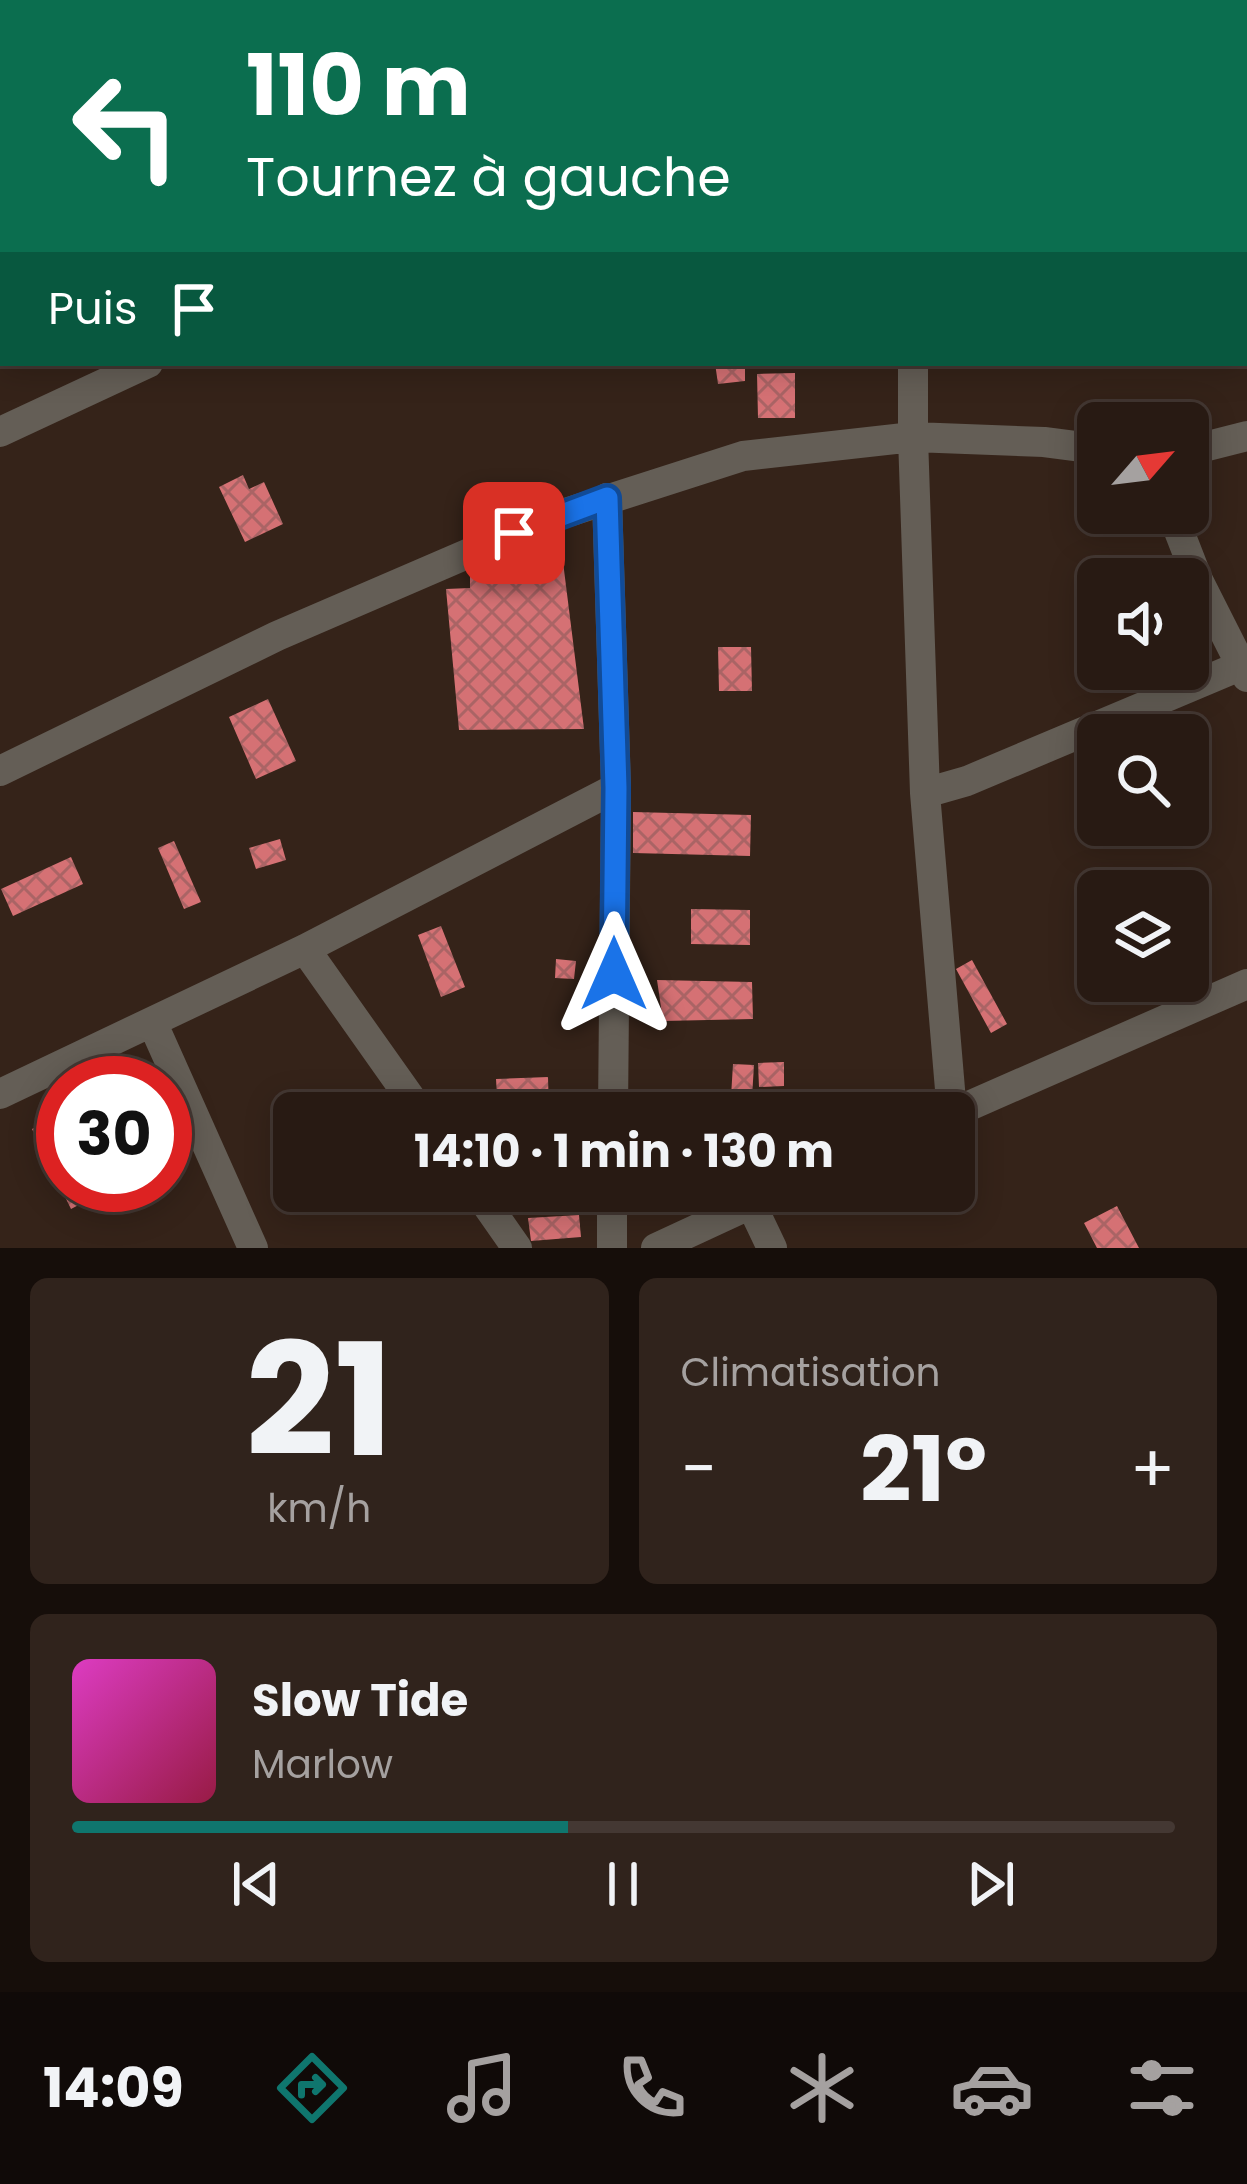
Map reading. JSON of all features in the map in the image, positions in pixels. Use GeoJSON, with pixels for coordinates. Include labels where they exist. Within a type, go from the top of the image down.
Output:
{"type":"FeatureCollection","features":[{"type":"Feature","properties":{"kind":"street"},"geometry":{"type":"LineString","coordinates":[[0,432],[142,366]]}},
{"type":"Feature","properties":{"kind":"street"},"geometry":{"type":"LineString","coordinates":[[913,366],[925,793],[950,1092]]}},
{"type":"Feature","properties":{"kind":"street"},"geometry":{"type":"LineString","coordinates":[[1209,446],[1247,436]]}},
{"type":"Feature","properties":{"kind":"street"},"geometry":{"type":"LineString","coordinates":[[0,772],[297,628],[495,541],[607,498],[743,456],[913,437],[1077,446]]}},
{"type":"Feature","properties":{"kind":"street"},"geometry":{"type":"LineString","coordinates":[[607,498],[616,788],[613,1092]]}},
{"type":"Feature","properties":{"kind":"street"},"geometry":{"type":"LineString","coordinates":[[925,793],[967,781],[1244,672],[1180,534]]}},
{"type":"Feature","properties":{"kind":"street"},"geometry":{"type":"LineString","coordinates":[[0,1094],[305,949],[616,788]]}},
{"type":"Feature","properties":{"kind":"street"},"geometry":{"type":"LineString","coordinates":[[305,949],[406,1092]]}},
{"type":"Feature","properties":{"kind":"street"},"geometry":{"type":"LineString","coordinates":[[975,1103],[1247,984]]}},
{"type":"Feature","properties":{"kind":"street"},"geometry":{"type":"LineString","coordinates":[[153,1024],[253,1248]]}},
{"type":"Feature","properties":{"kind":"street"},"geometry":{"type":"LineString","coordinates":[[492,1212],[517,1248]]}},
{"type":"Feature","properties":{"kind":"street"},"geometry":{"type":"LineString","coordinates":[[612,1212],[612,1248]]}},
{"type":"Feature","properties":{"kind":"street"},"geometry":{"type":"LineString","coordinates":[[656,1248],[736,1212]]}},
{"type":"Feature","properties":{"kind":"street"},"geometry":{"type":"LineString","coordinates":[[767,1212],[772,1248]]}},
{"type":"Feature","properties":{"kind":"building"},"geometry":{"type":"Polygon","coordinates":[[[715,366],[745,366],[745,381],[718,384],[715,366]]]}},
{"type":"Feature","properties":{"kind":"building"},"geometry":{"type":"Polygon","coordinates":[[[795,373],[795,418],[758,418],[757,374],[795,373]]]}},
{"type":"Feature","properties":{"kind":"building"},"geometry":{"type":"Polygon","coordinates":[[[243,475],[249,489],[264,482],[283,524],[245,542],[219,487],[243,475]]]}},
{"type":"Feature","properties":{"kind":"building"},"geometry":{"type":"Polygon","coordinates":[[[561,546],[584,729],[459,730],[446,589],[470,588],[470,573],[507,571],[505,554],[561,546]]]}},
{"type":"Feature","properties":{"kind":"building"},"geometry":{"type":"Polygon","coordinates":[[[718,647],[751,647],[752,691],[719,691],[718,647]]]}},
{"type":"Feature","properties":{"kind":"building"},"geometry":{"type":"Polygon","coordinates":[[[268,699],[296,761],[256,779],[229,717],[268,699]]]}},
{"type":"Feature","properties":{"kind":"building"},"geometry":{"type":"Polygon","coordinates":[[[633,812],[751,815],[750,856],[633,853],[633,812]]]}},
{"type":"Feature","properties":{"kind":"building"},"geometry":{"type":"Polygon","coordinates":[[[280,839],[286,860],[256,869],[249,848],[280,839]]]}},
{"type":"Feature","properties":{"kind":"building"},"geometry":{"type":"Polygon","coordinates":[[[174,841],[201,902],[184,909],[158,848],[174,841]]]}},
{"type":"Feature","properties":{"kind":"building"},"geometry":{"type":"Polygon","coordinates":[[[71,857],[83,884],[13,916],[1,889],[71,857]]]}},
{"type":"Feature","properties":{"kind":"building"},"geometry":{"type":"Polygon","coordinates":[[[691,909],[750,910],[750,945],[691,944],[691,909]]]}},
{"type":"Feature","properties":{"kind":"building"},"geometry":{"type":"Polygon","coordinates":[[[441,926],[465,987],[441,997],[418,935],[441,926]]]}},
{"type":"Feature","properties":{"kind":"building"},"geometry":{"type":"Polygon","coordinates":[[[556,959],[576,961],[574,979],[555,978],[556,959]]]}},
{"type":"Feature","properties":{"kind":"building"},"geometry":{"type":"Polygon","coordinates":[[[972,960],[1007,1024],[991,1033],[956,969],[972,960]]]}},
{"type":"Feature","properties":{"kind":"building"},"geometry":{"type":"Polygon","coordinates":[[[657,980],[752,982],[753,1019],[663,1021],[657,980]]]}},
{"type":"Feature","properties":{"kind":"building"},"geometry":{"type":"Polygon","coordinates":[[[784,1062],[784,1086],[759,1087],[758,1063],[784,1062]]]}},
{"type":"Feature","properties":{"kind":"building"},"geometry":{"type":"Polygon","coordinates":[[[733,1064],[754,1065],[752,1092],[731,1092],[733,1064]]]}},
{"type":"Feature","properties":{"kind":"building"},"geometry":{"type":"Polygon","coordinates":[[[548,1077],[548,1092],[497,1092],[496,1079],[548,1077]]]}},
{"type":"Feature","properties":{"kind":"building"},"geometry":{"type":"Polygon","coordinates":[[[1117,1206],[1139,1248],[1097,1248],[1084,1223],[1117,1206]]]}},
{"type":"Feature","properties":{"kind":"building"},"geometry":{"type":"Polygon","coordinates":[[[579,1215],[581,1237],[531,1241],[528,1218],[579,1215]]]}},
{"type":"Feature","properties":{"kind":"route"},"geometry":{"type":"LineString","coordinates":[[514,533],[607,498],[616,788],[614,974]]}}]}
